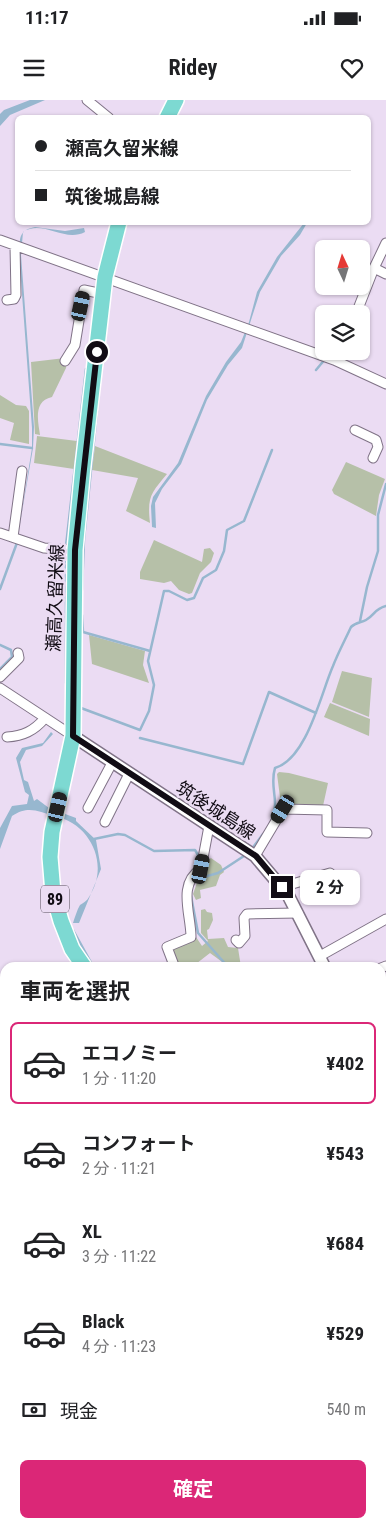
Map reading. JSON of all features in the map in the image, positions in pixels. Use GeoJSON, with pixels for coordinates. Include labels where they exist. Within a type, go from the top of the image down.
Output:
{"type":"FeatureCollection","features":[{"type":"Feature","properties":{"kind":"main road"},"geometry":{"type":"LineString","coordinates":[[168,115],[176,100]]}},
{"type":"Feature","properties":{"kind":"main road","name":"瀬高久留米線"},"geometry":{"type":"LineString","coordinates":[[81,962],[72,949],[66,935],[53,893],[50,857],[54,825],[73,736],[75,550],[105,277],[118,225]]}},
{"type":"Feature","properties":{"kind":"street"},"geometry":{"type":"LineString","coordinates":[[87,100],[105,115]]}},
{"type":"Feature","properties":{"kind":"street"},"geometry":{"type":"LineString","coordinates":[[0,240],[315,349]]}},
{"type":"Feature","properties":{"kind":"street"},"geometry":{"type":"LineString","coordinates":[[360,305],[382,244]]}},
{"type":"Feature","properties":{"kind":"street"},"geometry":{"type":"LineString","coordinates":[[7,300],[14,299],[16,295],[15,246]]}},
{"type":"Feature","properties":{"kind":"street"},"geometry":{"type":"LineString","coordinates":[[374,268],[386,274]]}},
{"type":"Feature","properties":{"kind":"street"},"geometry":{"type":"LineString","coordinates":[[65,361],[75,345],[84,290],[103,294]]}},
{"type":"Feature","properties":{"kind":"street"},"geometry":{"type":"LineString","coordinates":[[343,360],[386,384]]}},
{"type":"Feature","properties":{"kind":"street"},"geometry":{"type":"LineString","coordinates":[[355,430],[376,440],[378,447],[373,458]]}},
{"type":"Feature","properties":{"kind":"street"},"geometry":{"type":"LineString","coordinates":[[13,537],[22,471]]}},
{"type":"Feature","properties":{"kind":"street"},"geometry":{"type":"LineString","coordinates":[[0,534],[44,548],[75,550]]}},
{"type":"Feature","properties":{"kind":"street"},"geometry":{"type":"LineString","coordinates":[[0,677],[19,658],[18,653]]}},
{"type":"Feature","properties":{"kind":"street"},"geometry":{"type":"LineString","coordinates":[[0,688],[73,736]]}},
{"type":"Feature","properties":{"kind":"street"},"geometry":{"type":"LineString","coordinates":[[7,737],[22,736],[39,725],[45,718]]}},
{"type":"Feature","properties":{"kind":"street","name":"筑後城島線"},"geometry":{"type":"LineString","coordinates":[[73,736],[256,856],[282,887],[322,962]]}},
{"type":"Feature","properties":{"kind":"street"},"geometry":{"type":"LineString","coordinates":[[88,808],[112,763]]}},
{"type":"Feature","properties":{"kind":"street"},"geometry":{"type":"LineString","coordinates":[[105,822],[129,774]]}},
{"type":"Feature","properties":{"kind":"street"},"geometry":{"type":"LineString","coordinates":[[256,856],[283,809],[327,810],[326,832],[367,833]]}},
{"type":"Feature","properties":{"kind":"street"},"geometry":{"type":"LineString","coordinates":[[173,962],[167,947],[191,937],[186,892],[195,872],[201,869],[209,826]]}},
{"type":"Feature","properties":{"kind":"street"},"geometry":{"type":"LineString","coordinates":[[282,887],[330,873]]}},
{"type":"Feature","properties":{"kind":"street"},"geometry":{"type":"LineString","coordinates":[[236,940],[239,943],[245,936],[244,918],[247,914],[298,914]]}},
{"type":"Feature","properties":{"kind":"street"},"geometry":{"type":"LineString","coordinates":[[320,956],[386,919]]}},
{"type":"Feature","properties":{"kind":"green space"},"geometry":{"type":"Polygon","coordinates":[[[65,358],[66,368],[52,397],[46,399],[39,407],[40,435],[35,434],[31,362],[65,358]]]}},
{"type":"Feature","properties":{"kind":"green space"},"geometry":{"type":"Polygon","coordinates":[[[0,395],[16,405],[26,406],[29,411],[29,444],[10,440],[14,423],[0,418],[0,395]]]}},
{"type":"Feature","properties":{"kind":"green space"},"geometry":{"type":"Polygon","coordinates":[[[37,436],[77,441],[74,469],[34,463],[37,436]]]}},
{"type":"Feature","properties":{"kind":"green space"},"geometry":{"type":"Polygon","coordinates":[[[95,446],[167,474],[151,496],[149,507],[150,523],[126,511],[138,478],[92,470],[95,446]]]}},
{"type":"Feature","properties":{"kind":"green space"},"geometry":{"type":"Polygon","coordinates":[[[346,462],[385,479],[379,495],[376,516],[334,494],[332,490],[346,462]]]}},
{"type":"Feature","properties":{"kind":"green space"},"geometry":{"type":"Polygon","coordinates":[[[154,540],[202,562],[204,549],[210,548],[214,553],[211,562],[200,573],[192,593],[189,594],[179,590],[171,581],[164,583],[140,579],[140,572],[154,540]]]}},
{"type":"Feature","properties":{"kind":"green space"},"geometry":{"type":"Polygon","coordinates":[[[89,635],[145,651],[143,665],[149,683],[92,664],[89,635]]]}},
{"type":"Feature","properties":{"kind":"green space"},"geometry":{"type":"Polygon","coordinates":[[[342,671],[372,678],[369,717],[332,702],[342,671]]]}},
{"type":"Feature","properties":{"kind":"green space"},"geometry":{"type":"Polygon","coordinates":[[[330,703],[370,719],[369,736],[324,717],[330,703]]]}},
{"type":"Feature","properties":{"kind":"green space"},"geometry":{"type":"Polygon","coordinates":[[[279,772],[328,783],[323,806],[281,805],[277,774],[279,772]]]}},
{"type":"Feature","properties":{"kind":"green space"},"geometry":{"type":"Polygon","coordinates":[[[211,858],[221,865],[224,872],[220,875],[216,886],[200,890],[201,898],[196,900],[193,894],[204,863],[211,858]]]}},
{"type":"Feature","properties":{"kind":"green space"},"geometry":{"type":"Polygon","coordinates":[[[205,909],[207,912],[212,913],[213,920],[207,930],[208,939],[224,938],[228,947],[238,948],[240,962],[222,962],[210,953],[198,962],[174,962],[169,949],[196,937],[202,946],[208,941],[201,933],[201,910],[205,909]]]}},
{"type":"Feature","properties":{"kind":"water"},"geometry":{"type":"Polygon","coordinates":[[[30,100],[45,100],[10,115],[0,126],[0,114],[4,110],[30,100]]]}},
{"type":"Feature","properties":{"kind":"water"},"geometry":{"type":"Polygon","coordinates":[[[302,225],[306,225],[300,235],[281,256],[260,292],[242,348],[228,365],[207,400],[181,464],[162,489],[155,503],[156,528],[152,527],[151,506],[153,497],[178,463],[206,396],[226,362],[241,342],[249,322],[257,292],[277,257],[302,225]]]}},
{"type":"Feature","properties":{"kind":"water"},"geometry":{"type":"Polygon","coordinates":[[[35,227],[65,231],[84,228],[85,232],[69,235],[38,228],[24,231],[35,227]]]}},
{"type":"Feature","properties":{"kind":"water"},"geometry":{"type":"Polygon","coordinates":[[[23,233],[21,255],[34,427],[33,448],[18,535],[32,448],[19,254],[20,240],[23,233]]]}},
{"type":"Feature","properties":{"kind":"water"},"geometry":{"type":"Polygon","coordinates":[[[51,732],[53,734],[42,746],[26,750],[20,762],[24,780],[28,782],[34,801],[37,799],[49,808],[76,818],[76,821],[96,840],[101,869],[95,883],[98,872],[97,859],[93,848],[87,837],[68,820],[38,811],[29,810],[18,813],[12,816],[0,849],[0,828],[12,806],[27,804],[29,795],[25,792],[16,758],[22,748],[43,743],[51,732]]]}},
{"type":"Feature","properties":{"kind":"water"},"geometry":{"type":"Polygon","coordinates":[[[93,890],[79,923],[73,923],[80,905],[87,900],[93,890]]]}},
{"type":"Feature","properties":{"kind":"waterway"},"geometry":{"type":"LineString","coordinates":[[316,370],[324,360]]}},
{"type":"Feature","properties":{"kind":"waterway"},"geometry":{"type":"LineString","coordinates":[[66,546],[86,369]]}},
{"type":"Feature","properties":{"kind":"waterway"},"geometry":{"type":"LineString","coordinates":[[82,590],[84,539],[97,411]]}},
{"type":"Feature","properties":{"kind":"waterway"},"geometry":{"type":"LineString","coordinates":[[0,444],[32,448]]}},
{"type":"Feature","properties":{"kind":"waterway"},"geometry":{"type":"LineString","coordinates":[[81,708],[140,730],[149,711],[154,685],[148,661],[164,591],[169,591],[187,600],[194,598],[203,578],[216,570],[224,551],[227,530],[244,521],[272,450]]}},
{"type":"Feature","properties":{"kind":"waterway"},"geometry":{"type":"LineString","coordinates":[[360,621],[367,587],[378,551],[378,515],[386,484]]}},
{"type":"Feature","properties":{"kind":"waterway"},"geometry":{"type":"LineString","coordinates":[[0,589],[18,540]]}},
{"type":"Feature","properties":{"kind":"waterway"},"geometry":{"type":"LineString","coordinates":[[66,552],[66,683]]}},
{"type":"Feature","properties":{"kind":"waterway"},"geometry":{"type":"LineString","coordinates":[[272,819],[275,806],[273,781],[275,768],[286,762],[296,752],[304,739],[312,724],[335,661],[351,627],[366,620],[379,609],[386,606]]}},
{"type":"Feature","properties":{"kind":"waterway"},"geometry":{"type":"LineString","coordinates":[[82,615],[83,632],[150,651]]}},
{"type":"Feature","properties":{"kind":"waterway"},"geometry":{"type":"LineString","coordinates":[[0,645],[11,650],[12,657],[0,669]]}},
{"type":"Feature","properties":{"kind":"waterway"},"geometry":{"type":"LineString","coordinates":[[140,738],[243,764],[269,692],[316,713]]}},
{"type":"Feature","properties":{"kind":"waterway"},"geometry":{"type":"LineString","coordinates":[[94,839],[118,834],[125,835],[154,851],[195,850],[198,855],[196,870]]}},
{"type":"Feature","properties":{"kind":"waterway"},"geometry":{"type":"LineString","coordinates":[[251,850],[263,834]]}},
{"type":"Feature","properties":{"kind":"waterway"},"geometry":{"type":"LineString","coordinates":[[197,876],[197,879],[218,873],[247,854]]}},
{"type":"Feature","properties":{"kind":"waterway"},"geometry":{"type":"LineString","coordinates":[[191,896],[198,933],[224,962]]}},
{"type":"Feature","properties":{"kind":"waterway"},"geometry":{"type":"LineString","coordinates":[[73,930],[91,962]]}},
{"type":"Feature","properties":{"kind":"route"},"geometry":{"type":"LineString","coordinates":[[97,352],[75,550],[72,658],[73,736],[256,856],[282,887]]}}]}
